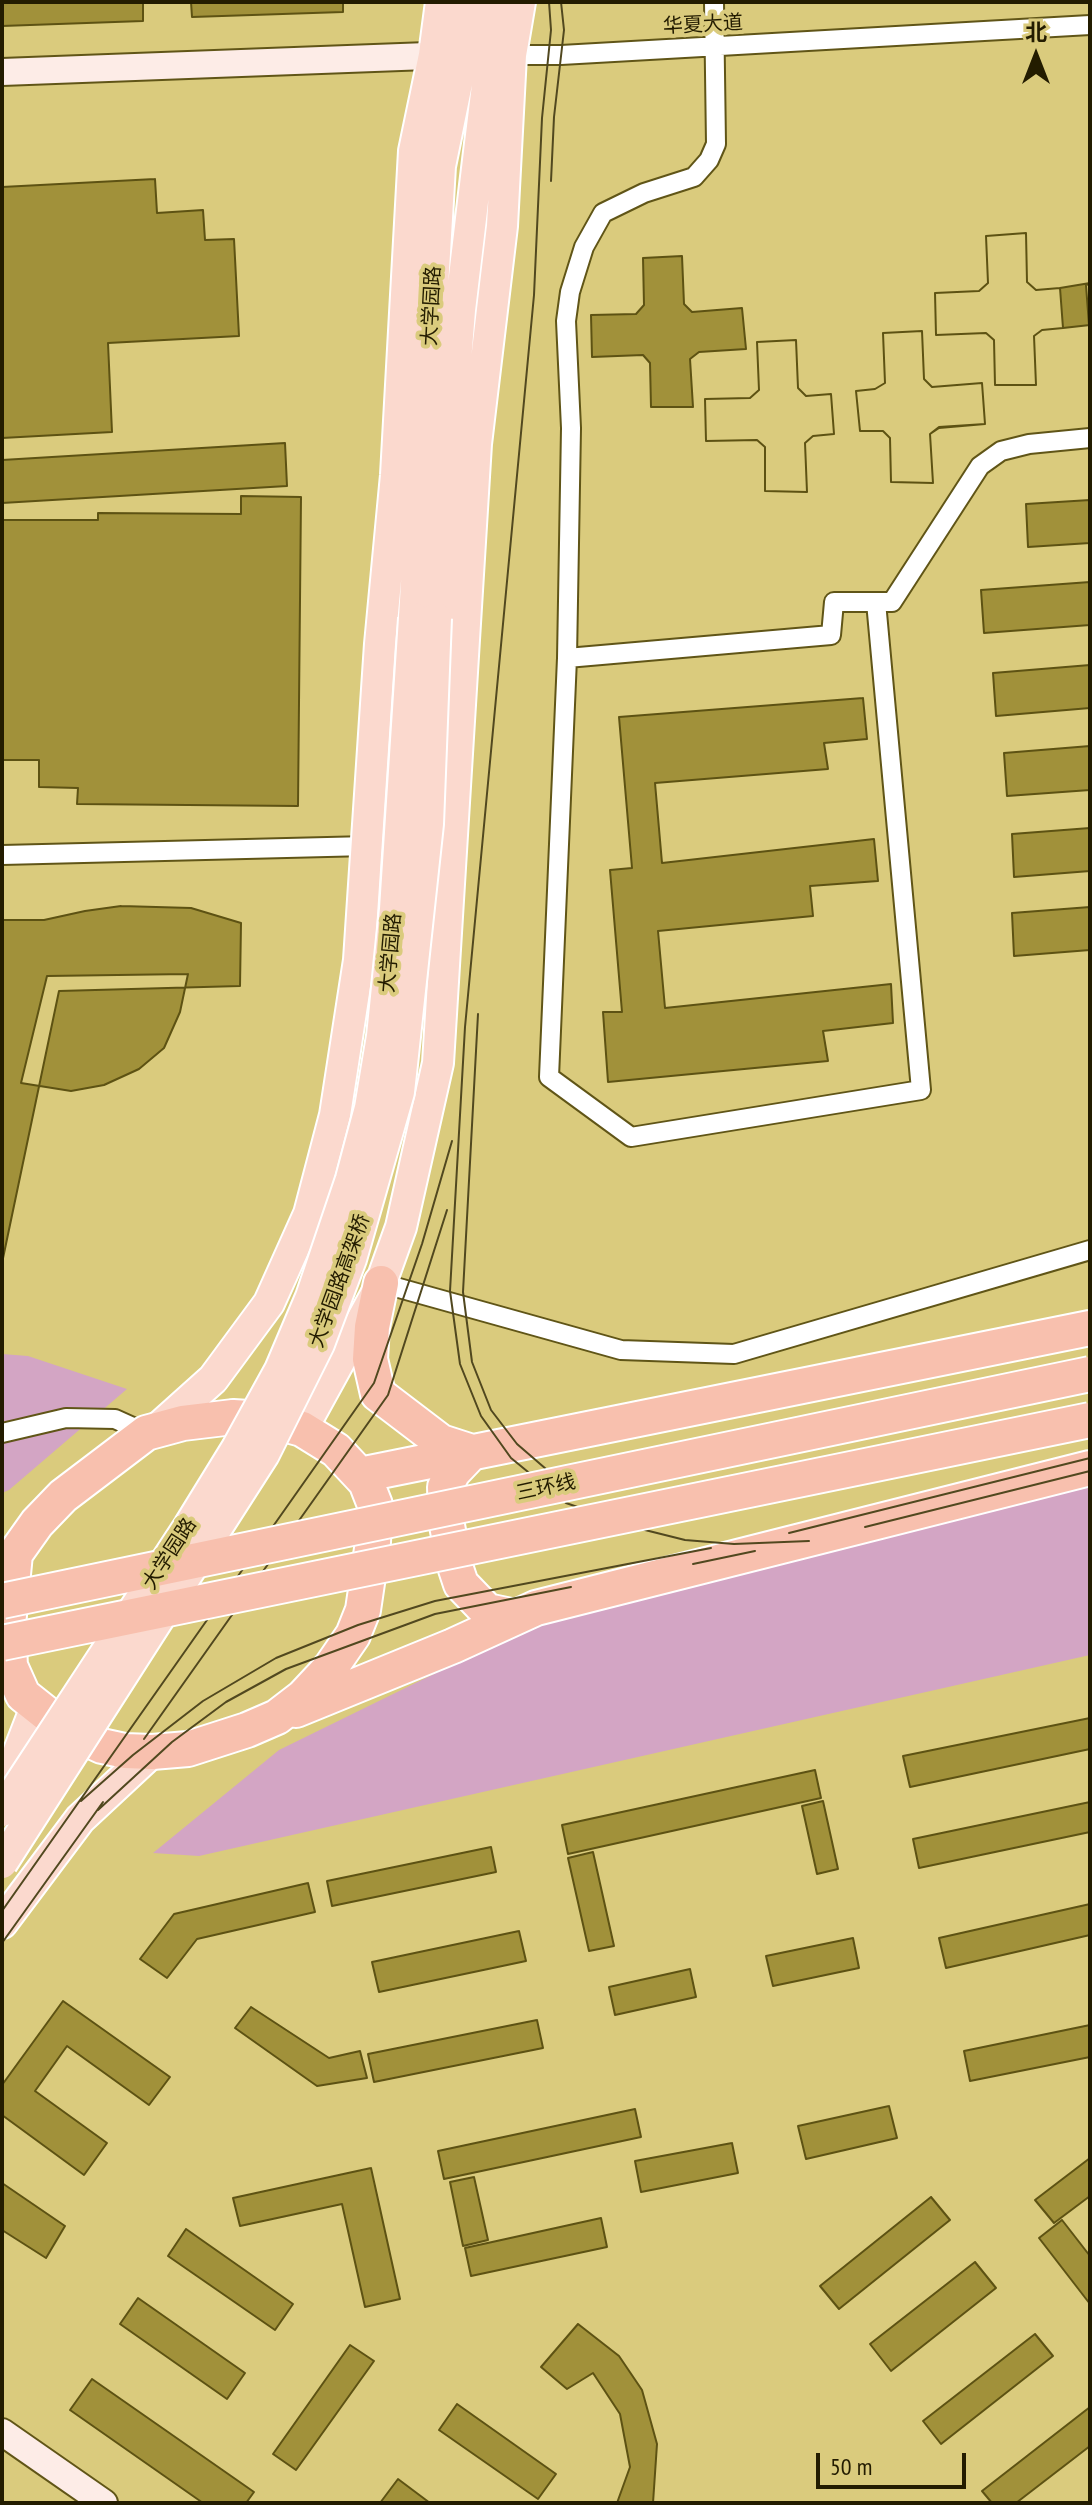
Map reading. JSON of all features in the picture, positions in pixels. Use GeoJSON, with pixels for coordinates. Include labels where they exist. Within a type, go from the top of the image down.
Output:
{"type":"FeatureCollection","features":[{"type":"Feature","properties":{"kind":"highway"},"geometry":{"type":"LineString","coordinates":[[381,1283],[372,1327],[370,1359],[378,1394],[441,1442],[472,1452]]}},
{"type":"Feature","properties":{"kind":"highway"},"geometry":{"type":"LineString","coordinates":[[360,1475],[1090,1328]]}},
{"type":"Feature","properties":{"kind":"highway","name":"三环线"},"geometry":{"type":"LineString","coordinates":[[2,1601],[1090,1374]]}},
{"type":"Feature","properties":{"kind":"highway"},"geometry":{"type":"LineString","coordinates":[[277,1717],[303,1697],[331,1667],[353,1635],[363,1610],[375,1505],[366,1482],[336,1450],[302,1429],[265,1419],[233,1417],[183,1423],[150,1432],[63,1496],[37,1523],[15,1554],[8,1625],[10,1666],[18,1689],[67,1730],[102,1746],[125,1751],[188,1749],[277,1717],[453,1646],[536,1608],[1090,1468]]}},
{"type":"Feature","properties":{"kind":"highway"},"geometry":{"type":"LineString","coordinates":[[2,1643],[1090,1420]]}},
{"type":"Feature","properties":{"kind":"highway"},"geometry":{"type":"LineString","coordinates":[[472,1452],[453,1472],[445,1487],[446,1520],[454,1563],[461,1584],[487,1611],[516,1617]]}},
{"type":"Feature","properties":{"kind":"highway"},"geometry":{"type":"LineString","coordinates":[[2,1541],[37,1523]]}},
{"type":"Feature","properties":{"kind":"main road"},"geometry":{"type":"LineString","coordinates":[[441,2],[474,55]]}},
{"type":"Feature","properties":{"kind":"main road","name":"大学园路"},"geometry":{"type":"LineString","coordinates":[[302,1429],[354,1338],[381,1283],[401,1227],[438,1063],[476,444],[502,226],[474,55],[469,2]]}},
{"type":"Feature","properties":{"kind":"main road"},"geometry":{"type":"LineString","coordinates":[[150,1432],[213,1379],[269,1303],[309,1214],[335,1115],[359,960],[384,598],[396,475],[414,151],[474,55],[497,2]]}},
{"type":"Feature","properties":{"kind":"main road"},"geometry":{"type":"LineString","coordinates":[[2,72],[474,55],[520,2]]}},
{"type":"Feature","properties":{"kind":"main road","name":"大学园路"},"geometry":{"type":"LineString","coordinates":[[2,1811],[189,1526],[280,1370],[311,1297],[351,1179],[370,1108],[382,1036],[425,618],[433,507],[440,166],[474,55]]}},
{"type":"Feature","properties":{"kind":"main road"},"geometry":{"type":"LineString","coordinates":[[384,598],[433,507],[476,444]]}},
{"type":"Feature","properties":{"kind":"main road","name":"大学园路高架桥"},"geometry":{"type":"LineString","coordinates":[[2,1863],[264,1454],[319,1344],[351,1259],[399,1092],[428,824],[425,618]]}},
{"type":"Feature","properties":{"kind":"main road"},"geometry":{"type":"LineString","coordinates":[[2,1784],[12,1769],[18,1689]]}},
{"type":"Feature","properties":{"kind":"main road"},"geometry":{"type":"LineString","coordinates":[[2,1923],[80,1819],[152,1752]]}},
{"type":"Feature","properties":{"kind":"main road"},"geometry":{"type":"LineString","coordinates":[[2,2432],[104,2503]]}},
{"type":"Feature","properties":{"kind":"street"},"geometry":{"type":"LineString","coordinates":[[714,2],[716,144],[709,160],[694,177],[644,193],[603,213],[584,247],[570,292],[566,321],[571,428],[567,658],[549,1077],[631,1137],[921,1090],[876,602]]}},
{"type":"Feature","properties":{"kind":"street","name":"华夏大道"},"geometry":{"type":"LineString","coordinates":[[474,55],[547,56],[1090,25]]}},
{"type":"Feature","properties":{"kind":"street"},"geometry":{"type":"LineString","coordinates":[[567,658],[831,635],[834,602],[892,602],[980,466],[1001,451],[1090,438]]}},
{"type":"Feature","properties":{"kind":"street"},"geometry":{"type":"LineString","coordinates":[[2,855],[368,846]]}},
{"type":"Feature","properties":{"kind":"street"},"geometry":{"type":"LineString","coordinates":[[381,1283],[621,1350],[734,1354],[1090,1250]]}},
{"type":"Feature","properties":{"kind":"street"},"geometry":{"type":"LineString","coordinates":[[2,1433],[66,1418],[115,1419],[150,1432]]}},
{"type":"Feature","properties":{"kind":"shaded area"},"geometry":{"type":"Polygon","coordinates":[[[2,1354],[28,1356],[127,1389],[2,1493],[2,1354]]]}},
{"type":"Feature","properties":{"kind":"shaded area"},"geometry":{"type":"Polygon","coordinates":[[[1090,1481],[1090,1655],[199,1856],[153,1853],[279,1750],[495,1644],[525,1596],[1090,1481]]]}},
{"type":"Feature","properties":{"kind":"building"},"geometry":{"type":"Polygon","coordinates":[[[2,2],[143,2],[143,21],[2,26],[2,2]]]}},
{"type":"Feature","properties":{"kind":"building"},"geometry":{"type":"Polygon","coordinates":[[[191,2],[343,2],[343,12],[192,17],[191,2]]]}},
{"type":"Feature","properties":{"kind":"building"},"geometry":{"type":"Polygon","coordinates":[[[155,179],[157,213],[203,210],[205,240],[234,239],[239,336],[108,343],[112,432],[2,438],[2,187],[155,179]]]}},
{"type":"Feature","properties":{"kind":"building"},"geometry":{"type":"Polygon","coordinates":[[[1026,233],[1027,282],[1036,290],[1060,288],[1063,328],[1042,330],[1034,336],[1036,385],[995,385],[994,340],[986,333],[936,335],[935,293],[979,291],[988,283],[986,236],[1026,233]]]}},
{"type":"Feature","properties":{"kind":"building"},"geometry":{"type":"Polygon","coordinates":[[[1026,233],[1027,282],[1036,290],[1060,288],[1063,328],[1042,330],[1034,336],[1036,385],[995,385],[994,340],[986,333],[936,335],[935,293],[979,291],[988,283],[986,236],[1026,233]]]}},
{"type":"Feature","properties":{"kind":"building"},"geometry":{"type":"Polygon","coordinates":[[[682,256],[684,304],[692,312],[742,308],[746,349],[699,352],[690,359],[693,407],[651,407],[650,363],[643,355],[592,357],[591,315],[636,314],[644,305],[643,258],[682,256]]]}},
{"type":"Feature","properties":{"kind":"building"},"geometry":{"type":"Polygon","coordinates":[[[1090,283],[1090,325],[1063,328],[1060,288],[1090,283]]]}},
{"type":"Feature","properties":{"kind":"building"},"geometry":{"type":"Polygon","coordinates":[[[1090,284],[1090,325],[1089,325],[1086,285],[1090,284]]]}},
{"type":"Feature","properties":{"kind":"building"},"geometry":{"type":"Polygon","coordinates":[[[922,331],[924,379],[932,387],[982,383],[985,424],[939,427],[930,434],[933,483],[891,482],[890,438],[883,431],[860,431],[856,391],[875,389],[885,383],[883,333],[922,331]]]}},
{"type":"Feature","properties":{"kind":"building"},"geometry":{"type":"Polygon","coordinates":[[[922,331],[924,379],[932,387],[982,383],[985,424],[939,428],[930,434],[933,483],[891,482],[890,438],[883,431],[860,431],[856,391],[875,389],[885,383],[883,333],[922,331]]]}},
{"type":"Feature","properties":{"kind":"building"},"geometry":{"type":"Polygon","coordinates":[[[796,340],[798,388],[806,396],[831,394],[834,434],[813,436],[805,443],[807,492],[765,491],[765,447],[757,440],[706,441],[705,399],[750,398],[759,390],[757,342],[796,340]]]}},
{"type":"Feature","properties":{"kind":"building"},"geometry":{"type":"Polygon","coordinates":[[[796,340],[798,388],[806,396],[831,394],[834,434],[813,436],[805,443],[807,492],[765,491],[765,447],[757,440],[706,441],[705,399],[750,398],[759,390],[757,342],[796,340]]]}},
{"type":"Feature","properties":{"kind":"building"},"geometry":{"type":"Polygon","coordinates":[[[285,443],[287,486],[2,503],[2,460],[285,443]]]}},
{"type":"Feature","properties":{"kind":"building"},"geometry":{"type":"Polygon","coordinates":[[[241,496],[301,497],[298,806],[77,804],[78,788],[39,787],[39,760],[2,760],[2,520],[98,520],[98,513],[241,514],[241,496]]]}},
{"type":"Feature","properties":{"kind":"building"},"geometry":{"type":"Polygon","coordinates":[[[1090,500],[1090,543],[1028,547],[1026,504],[1090,500]]]}},
{"type":"Feature","properties":{"kind":"building"},"geometry":{"type":"Polygon","coordinates":[[[1090,582],[1090,625],[984,633],[981,590],[1090,582]]]}},
{"type":"Feature","properties":{"kind":"building"},"geometry":{"type":"Polygon","coordinates":[[[1090,665],[1090,708],[996,716],[993,673],[1090,665]]]}},
{"type":"Feature","properties":{"kind":"building"},"geometry":{"type":"Polygon","coordinates":[[[863,698],[867,739],[824,743],[828,769],[655,783],[662,863],[874,839],[878,881],[810,886],[813,916],[658,931],[665,1008],[891,984],[893,1023],[823,1031],[828,1061],[608,1082],[603,1012],[622,1012],[610,870],[632,868],[619,717],[863,698]]]}},
{"type":"Feature","properties":{"kind":"building"},"geometry":{"type":"Polygon","coordinates":[[[1090,746],[1090,790],[1007,796],[1004,753],[1090,746]]]}},
{"type":"Feature","properties":{"kind":"building"},"geometry":{"type":"Polygon","coordinates":[[[1090,828],[1090,871],[1014,877],[1012,834],[1090,828]]]}},
{"type":"Feature","properties":{"kind":"building"},"geometry":{"type":"Polygon","coordinates":[[[121,906],[191,908],[241,923],[240,986],[59,991],[2,1263],[2,920],[44,920],[121,906]]]}},
{"type":"Feature","properties":{"kind":"building"},"geometry":{"type":"Polygon","coordinates":[[[1090,907],[1090,950],[1014,956],[1012,913],[1090,907]]]}},
{"type":"Feature","properties":{"kind":"building"},"geometry":{"type":"Polygon","coordinates":[[[188,974],[180,1012],[164,1048],[139,1069],[104,1085],[71,1091],[21,1083],[47,976],[188,974]]]}},
{"type":"Feature","properties":{"kind":"building"},"geometry":{"type":"Polygon","coordinates":[[[1090,1718],[1090,1749],[910,1787],[903,1756],[1090,1718]]]}},
{"type":"Feature","properties":{"kind":"building"},"geometry":{"type":"Polygon","coordinates":[[[815,1770],[821,1798],[568,1854],[562,1825],[815,1770]]]}},
{"type":"Feature","properties":{"kind":"building"},"geometry":{"type":"Polygon","coordinates":[[[823,1801],[838,1869],[817,1874],[802,1806],[823,1801]]]}},
{"type":"Feature","properties":{"kind":"building"},"geometry":{"type":"Polygon","coordinates":[[[1090,1802],[1090,1832],[919,1868],[913,1839],[1090,1802]]]}},
{"type":"Feature","properties":{"kind":"building"},"geometry":{"type":"Polygon","coordinates":[[[491,1847],[496,1872],[332,1906],[327,1881],[491,1847]]]}},
{"type":"Feature","properties":{"kind":"building"},"geometry":{"type":"Polygon","coordinates":[[[593,1852],[614,1946],[589,1951],[568,1858],[593,1852]]]}},
{"type":"Feature","properties":{"kind":"building"},"geometry":{"type":"Polygon","coordinates":[[[308,1883],[315,1912],[197,1939],[167,1978],[140,1959],[174,1914],[308,1883]]]}},
{"type":"Feature","properties":{"kind":"building"},"geometry":{"type":"Polygon","coordinates":[[[1090,1904],[1090,1935],[946,1968],[939,1938],[1090,1904]]]}},
{"type":"Feature","properties":{"kind":"building"},"geometry":{"type":"Polygon","coordinates":[[[519,1931],[526,1961],[379,1992],[372,1962],[519,1931]]]}},
{"type":"Feature","properties":{"kind":"building"},"geometry":{"type":"Polygon","coordinates":[[[853,1938],[859,1968],[773,1986],[766,1956],[853,1938]]]}},
{"type":"Feature","properties":{"kind":"building"},"geometry":{"type":"Polygon","coordinates":[[[690,1969],[696,1997],[615,2015],[609,1987],[690,1969]]]}},
{"type":"Feature","properties":{"kind":"building"},"geometry":{"type":"Polygon","coordinates":[[[63,2001],[170,2077],[149,2105],[67,2046],[35,2091],[107,2143],[84,2175],[2,2115],[2,2085],[63,2001]]]}},
{"type":"Feature","properties":{"kind":"building"},"geometry":{"type":"Polygon","coordinates":[[[251,2007],[329,2058],[360,2051],[367,2078],[317,2086],[235,2028],[251,2007]]]}},
{"type":"Feature","properties":{"kind":"building"},"geometry":{"type":"Polygon","coordinates":[[[537,2020],[543,2048],[374,2082],[368,2054],[537,2020]]]}},
{"type":"Feature","properties":{"kind":"building"},"geometry":{"type":"Polygon","coordinates":[[[1090,2025],[1090,2057],[970,2081],[964,2051],[1090,2025]]]}},
{"type":"Feature","properties":{"kind":"building"},"geometry":{"type":"Polygon","coordinates":[[[889,2106],[897,2138],[806,2159],[798,2126],[889,2106]]]}},
{"type":"Feature","properties":{"kind":"building"},"geometry":{"type":"Polygon","coordinates":[[[635,2109],[641,2137],[444,2179],[438,2151],[635,2109]]]}},
{"type":"Feature","properties":{"kind":"building"},"geometry":{"type":"Polygon","coordinates":[[[732,2143],[738,2173],[641,2192],[635,2161],[732,2143]]]}},
{"type":"Feature","properties":{"kind":"building"},"geometry":{"type":"Polygon","coordinates":[[[1090,2158],[1090,2196],[1054,2223],[1035,2200],[1090,2158]]]}},
{"type":"Feature","properties":{"kind":"building"},"geometry":{"type":"Polygon","coordinates":[[[371,2168],[400,2299],[365,2307],[342,2204],[240,2226],[233,2198],[371,2168]]]}},
{"type":"Feature","properties":{"kind":"building"},"geometry":{"type":"Polygon","coordinates":[[[474,2177],[488,2240],[463,2246],[450,2182],[474,2177]]]}},
{"type":"Feature","properties":{"kind":"building"},"geometry":{"type":"Polygon","coordinates":[[[2,2183],[65,2226],[46,2258],[2,2230],[2,2183]]]}},
{"type":"Feature","properties":{"kind":"building"},"geometry":{"type":"Polygon","coordinates":[[[931,2197],[950,2220],[839,2309],[820,2286],[931,2197]]]}},
{"type":"Feature","properties":{"kind":"building"},"geometry":{"type":"Polygon","coordinates":[[[601,2218],[607,2247],[471,2276],[465,2248],[601,2218]]]}},
{"type":"Feature","properties":{"kind":"building"},"geometry":{"type":"Polygon","coordinates":[[[1062,2220],[1090,2256],[1090,2304],[1039,2238],[1062,2220]]]}},
{"type":"Feature","properties":{"kind":"building"},"geometry":{"type":"Polygon","coordinates":[[[186,2229],[293,2304],[275,2330],[168,2256],[186,2229]]]}},
{"type":"Feature","properties":{"kind":"building"},"geometry":{"type":"Polygon","coordinates":[[[975,2262],[996,2288],[891,2371],[870,2344],[975,2262]]]}},
{"type":"Feature","properties":{"kind":"building"},"geometry":{"type":"Polygon","coordinates":[[[138,2298],[245,2373],[227,2399],[120,2324],[138,2298]]]}},
{"type":"Feature","properties":{"kind":"building"},"geometry":{"type":"Polygon","coordinates":[[[578,2324],[619,2356],[642,2390],[657,2444],[653,2503],[617,2503],[630,2467],[620,2414],[593,2373],[567,2389],[541,2367],[578,2324]]]}},
{"type":"Feature","properties":{"kind":"building"},"geometry":{"type":"Polygon","coordinates":[[[1035,2334],[1053,2356],[941,2444],[923,2421],[1035,2334]]]}},
{"type":"Feature","properties":{"kind":"building"},"geometry":{"type":"Polygon","coordinates":[[[350,2345],[374,2361],[296,2470],[273,2454],[350,2345]]]}},
{"type":"Feature","properties":{"kind":"building"},"geometry":{"type":"Polygon","coordinates":[[[92,2379],[254,2492],[246,2503],[203,2503],[70,2410],[92,2379]]]}},
{"type":"Feature","properties":{"kind":"building"},"geometry":{"type":"Polygon","coordinates":[[[457,2404],[556,2474],[538,2499],[439,2430],[457,2404]]]}},
{"type":"Feature","properties":{"kind":"building"},"geometry":{"type":"Polygon","coordinates":[[[1090,2407],[1090,2446],[1016,2503],[992,2503],[982,2491],[1090,2407]]]}},
{"type":"Feature","properties":{"kind":"building"},"geometry":{"type":"Polygon","coordinates":[[[398,2479],[430,2503],[380,2503],[398,2479]]]}},
{"type":"Feature","properties":{"kind":"tram line"},"geometry":{"type":"LineString","coordinates":[[549,2],[551,30],[542,118],[534,295],[465,1027],[450,1291],[460,1364],[481,1416],[511,1458],[566,1503],[641,1529],[685,1540],[734,1544],[809,1541]]}},
{"type":"Feature","properties":{"kind":"tram line"},"geometry":{"type":"LineString","coordinates":[[551,181],[554,117],[564,30],[561,2]]}},
{"type":"Feature","properties":{"kind":"tram line"},"geometry":{"type":"LineString","coordinates":[[478,1014],[463,1292],[472,1362],[491,1410],[517,1444],[575,1494]]}},
{"type":"Feature","properties":{"kind":"tram line"},"geometry":{"type":"LineString","coordinates":[[2,1911],[374,1383],[422,1244],[452,1141]]}},
{"type":"Feature","properties":{"kind":"tram line"},"geometry":{"type":"LineString","coordinates":[[144,1739],[388,1395],[447,1210]]}},
{"type":"Feature","properties":{"kind":"tram line"},"geometry":{"type":"LineString","coordinates":[[789,1533],[1090,1458]]}},
{"type":"Feature","properties":{"kind":"tram line"},"geometry":{"type":"LineString","coordinates":[[865,1527],[1090,1471]]}},
{"type":"Feature","properties":{"kind":"tram line"},"geometry":{"type":"LineString","coordinates":[[81,1801],[133,1755],[203,1701],[276,1658],[358,1625],[435,1601],[711,1548]]}},
{"type":"Feature","properties":{"kind":"tram line"},"geometry":{"type":"LineString","coordinates":[[693,1564],[755,1551]]}},
{"type":"Feature","properties":{"kind":"tram line"},"geometry":{"type":"LineString","coordinates":[[98,1810],[172,1742],[226,1702],[286,1669],[435,1614],[571,1587]]}},
{"type":"Feature","properties":{"kind":"tram line"},"geometry":{"type":"LineString","coordinates":[[2,1943],[103,1802]]}}]}
